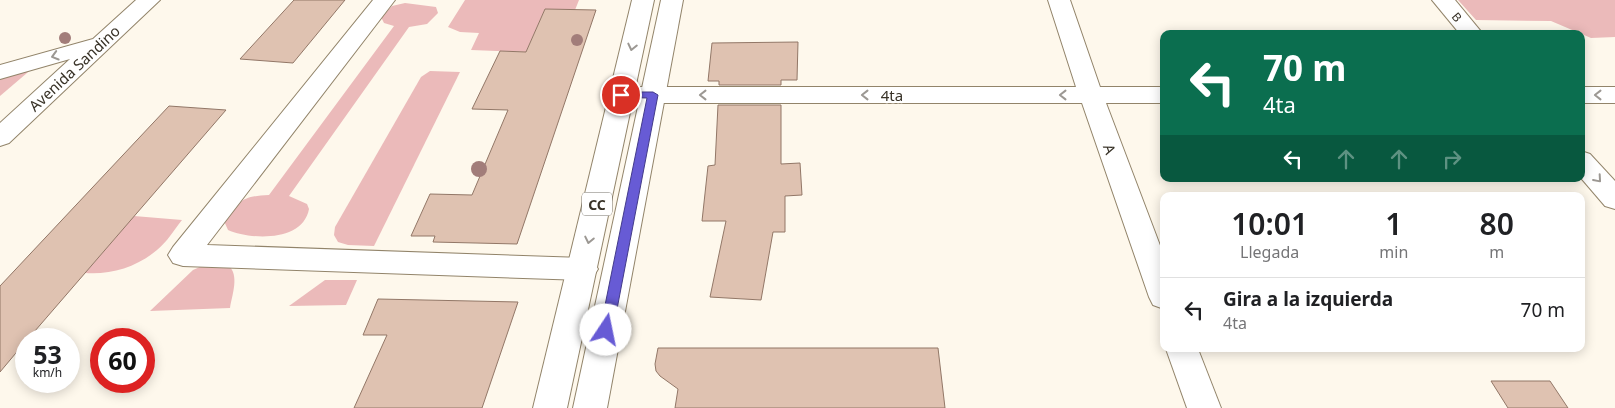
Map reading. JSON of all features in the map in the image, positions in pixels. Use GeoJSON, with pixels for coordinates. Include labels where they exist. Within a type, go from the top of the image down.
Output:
{"type":"FeatureCollection","features":[{"type":"Feature","properties":{"kind":"street","name":"Avenida Sandino"},"geometry":{"type":"LineString","coordinates":[[0,137],[149,0]]}},
{"type":"Feature","properties":{"kind":"street"},"geometry":{"type":"LineString","coordinates":[[384,0],[183,256],[583,269]]}},
{"type":"Feature","properties":{"kind":"street","name":"CC"},"geometry":{"type":"LineString","coordinates":[[550,408],[643,0]]}},
{"type":"Feature","properties":{"kind":"street","name":"CC"},"geometry":{"type":"LineString","coordinates":[[590,408],[672,0]]}},
{"type":"Feature","properties":{"kind":"street","name":"A"},"geometry":{"type":"LineString","coordinates":[[1059,0],[1160,286]]}},
{"type":"Feature","properties":{"kind":"street","name":"B"},"geometry":{"type":"LineString","coordinates":[[1443,0],[1469,30]]}},
{"type":"Feature","properties":{"kind":"street"},"geometry":{"type":"LineString","coordinates":[[0,72],[102,43]]}},
{"type":"Feature","properties":{"kind":"street","name":"4ta"},"geometry":{"type":"LineString","coordinates":[[621,95],[1160,95]]}},
{"type":"Feature","properties":{"kind":"street"},"geometry":{"type":"LineString","coordinates":[[1585,95],[1615,95]]}},
{"type":"Feature","properties":{"kind":"street"},"geometry":{"type":"LineString","coordinates":[[1585,165],[1615,199]]}},
{"type":"Feature","properties":{"kind":"street"},"geometry":{"type":"LineString","coordinates":[[1183,352],[1204,408]]}},
{"type":"Feature","properties":{"kind":"shaded area"},"geometry":{"type":"Polygon","coordinates":[[[465,0],[579,0],[575,10],[545,9],[526,52],[471,50],[479,33],[460,32],[448,27],[465,0]]]}},
{"type":"Feature","properties":{"kind":"shaded area"},"geometry":{"type":"Polygon","coordinates":[[[1458,0],[1615,0],[1615,37],[1591,38],[1585,35],[1585,30],[1572,30],[1551,21],[1476,20],[1458,0]]]}},
{"type":"Feature","properties":{"kind":"shaded area"},"geometry":{"type":"Polygon","coordinates":[[[405,3],[436,7],[438,13],[427,24],[409,27],[289,196],[307,204],[309,209],[305,220],[297,228],[275,236],[250,236],[228,230],[224,221],[238,204],[247,198],[269,195],[394,26],[384,23],[381,17],[392,6],[405,3]]]}},
{"type":"Feature","properties":{"kind":"shaded area"},"geometry":{"type":"Polygon","coordinates":[[[34,67],[0,96],[0,78],[34,67]]]}},
{"type":"Feature","properties":{"kind":"shaded area"},"geometry":{"type":"Polygon","coordinates":[[[430,71],[460,72],[374,246],[348,245],[338,242],[334,235],[335,227],[421,77],[430,71]]]}},
{"type":"Feature","properties":{"kind":"shaded area"},"geometry":{"type":"Polygon","coordinates":[[[134,216],[182,220],[161,247],[141,261],[114,271],[85,273],[134,216]]]}},
{"type":"Feature","properties":{"kind":"shaded area"},"geometry":{"type":"Polygon","coordinates":[[[228,265],[234,274],[230,308],[150,311],[193,270],[202,266],[228,265]]]}},
{"type":"Feature","properties":{"kind":"shaded area"},"geometry":{"type":"Polygon","coordinates":[[[325,280],[357,280],[346,305],[289,306],[325,280]]]}},
{"type":"Feature","properties":{"kind":"building"},"geometry":{"type":"Polygon","coordinates":[[[294,0],[345,0],[293,63],[240,59],[294,0]]]}},
{"type":"Feature","properties":{"kind":"building"},"geometry":{"type":"Polygon","coordinates":[[[545,9],[596,10],[517,244],[433,242],[435,236],[411,236],[430,194],[472,195],[508,110],[472,109],[500,51],[526,52],[545,9]]]}},
{"type":"Feature","properties":{"kind":"building"},"geometry":{"type":"Polygon","coordinates":[[[798,42],[797,80],[781,80],[781,85],[719,85],[719,81],[708,81],[712,43],[798,42]]]}},
{"type":"Feature","properties":{"kind":"building"},"geometry":{"type":"Polygon","coordinates":[[[718,105],[781,105],[781,164],[800,163],[802,195],[785,196],[785,232],[773,232],[761,300],[710,297],[726,221],[702,221],[708,166],[715,165],[718,105]]]}},
{"type":"Feature","properties":{"kind":"building"},"geometry":{"type":"Polygon","coordinates":[[[169,106],[226,110],[38,328],[15,328],[15,354],[0,372],[0,286],[169,106]]]}},
{"type":"Feature","properties":{"kind":"building"},"geometry":{"type":"Polygon","coordinates":[[[378,299],[518,302],[482,408],[354,408],[387,335],[363,335],[378,299]]]}},
{"type":"Feature","properties":{"kind":"building"},"geometry":{"type":"Polygon","coordinates":[[[658,348],[938,348],[945,408],[675,408],[678,389],[656,371],[655,364],[658,348]]]}},
{"type":"Feature","properties":{"kind":"building"},"geometry":{"type":"Polygon","coordinates":[[[1491,381],[1550,381],[1568,408],[1508,408],[1491,381]]]}},
{"type":"Feature","properties":{"kind":"route"},"geometry":{"type":"LineString","coordinates":[[606,330],[653,95],[621,95]]}}]}
